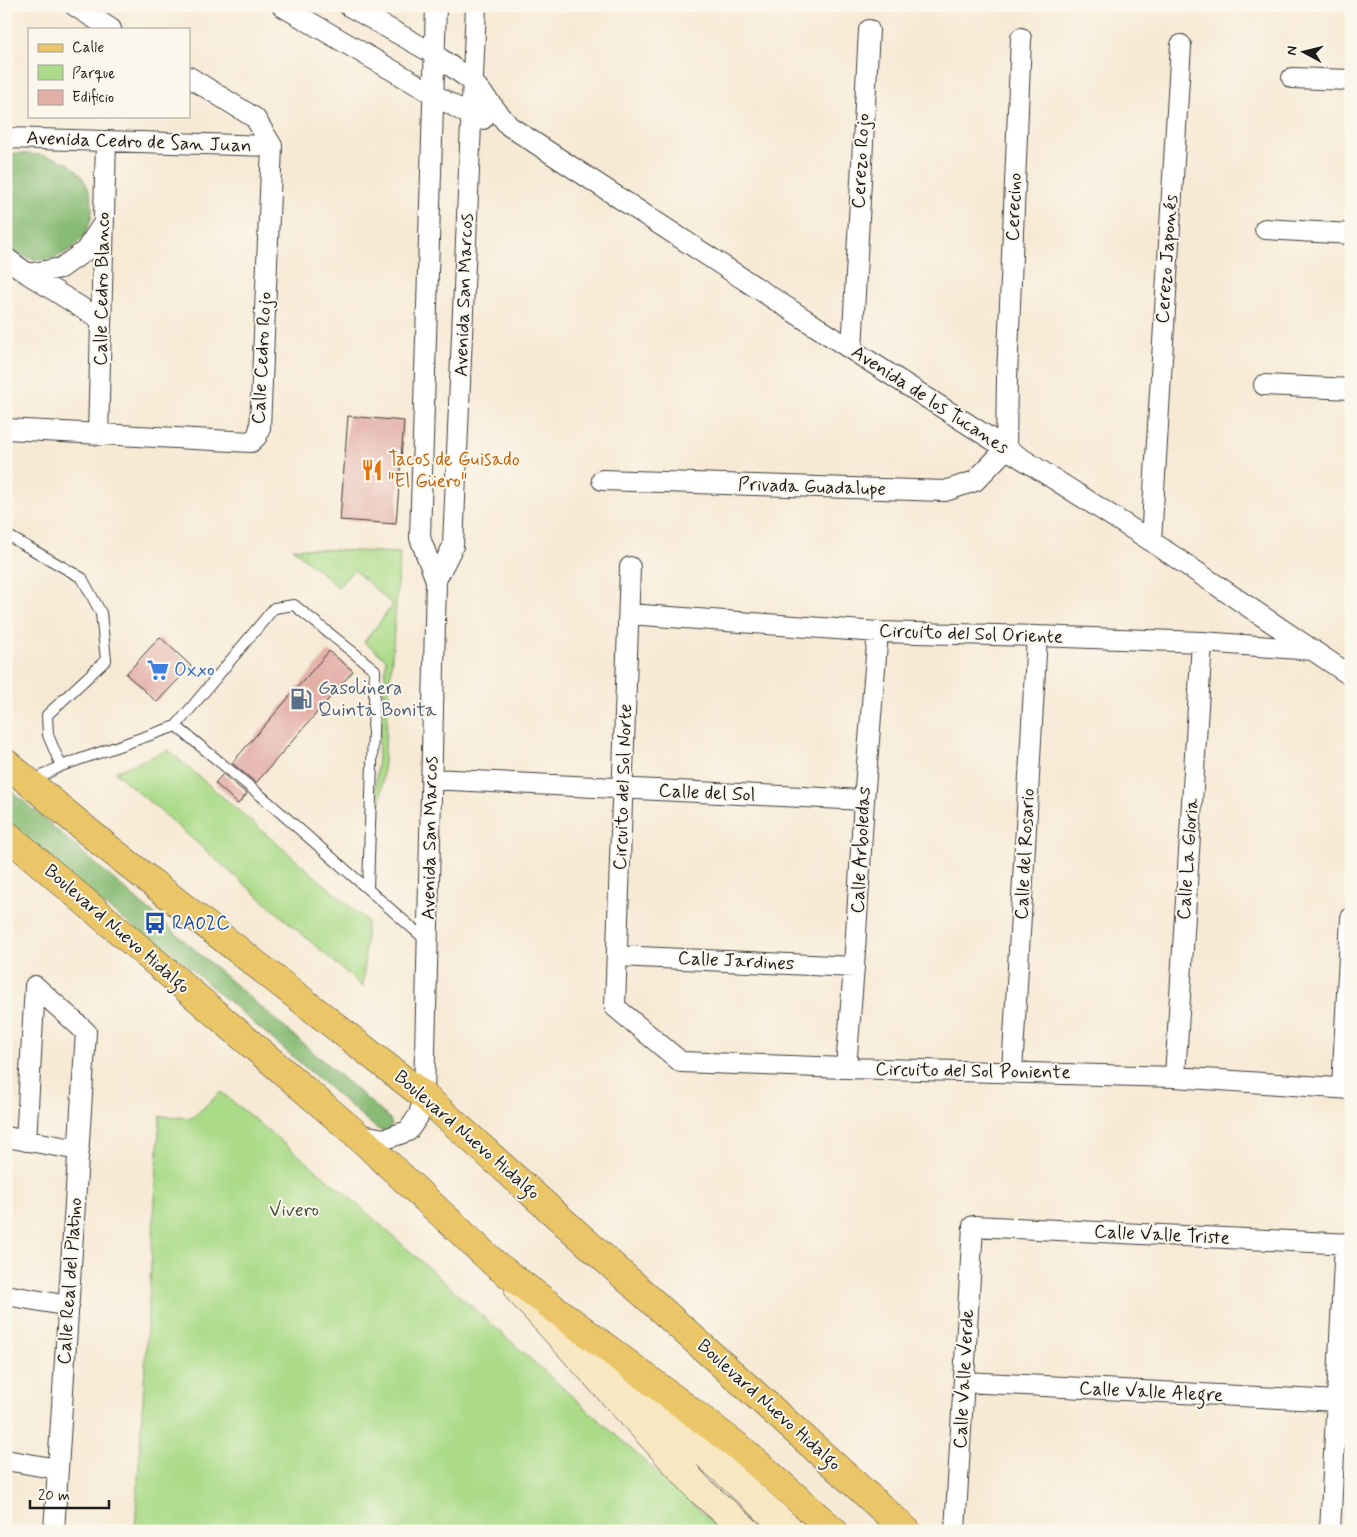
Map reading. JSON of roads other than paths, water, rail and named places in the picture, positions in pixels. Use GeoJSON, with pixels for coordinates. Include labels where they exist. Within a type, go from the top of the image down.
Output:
{"type":"FeatureCollection","features":[{"type":"Feature","properties":{"kind":"main road","name":"Boulevard Nuevo Hidalgo"},"geometry":{"type":"LineString","coordinates":[[6,763],[103,844],[424,1096],[907,1531]]}},
{"type":"Feature","properties":{"kind":"main road","name":"Boulevard Nuevo Hidalgo"},"geometry":{"type":"LineString","coordinates":[[6,834],[356,1134],[495,1264],[791,1531]]}},
{"type":"Feature","properties":{"kind":"main road","name":"Boulevard Nuevo Hidalgo"},"geometry":{"type":"LineString","coordinates":[[495,1264],[702,1492],[747,1531]]}},
{"type":"Feature","properties":{"kind":"main road","name":"Boulevard Nuevo Hidalgo"},"geometry":{"type":"LineString","coordinates":[[495,1264],[740,1448],[834,1531]]}},
{"type":"Feature","properties":{"kind":"street"},"geometry":{"type":"LineString","coordinates":[[75,6],[110,28]]}},
{"type":"Feature","properties":{"kind":"street","name":"Avenida de los Tucanes"},"geometry":{"type":"LineString","coordinates":[[282,6],[471,116],[509,126]]}},
{"type":"Feature","properties":{"kind":"street","name":"Avenida de los Tucanes"},"geometry":{"type":"LineString","coordinates":[[349,6],[434,54],[473,82],[509,126],[852,350],[1151,541],[1351,676]]}},
{"type":"Feature","properties":{"kind":"street","name":"Avenida San Marcos"},"geometry":{"type":"LineString","coordinates":[[356,1134],[385,1139],[408,1131],[419,1115],[424,1096],[436,580],[420,538],[436,6]]}},
{"type":"Feature","properties":{"kind":"street","name":"Avenida San Marcos"},"geometry":{"type":"LineString","coordinates":[[436,580],[454,546],[476,6]]}},
{"type":"Feature","properties":{"kind":"street","name":"Cerezo Rojo"},"geometry":{"type":"LineString","coordinates":[[852,350],[868,30]]}},
{"type":"Feature","properties":{"kind":"street","name":"Cerecino"},"geometry":{"type":"LineString","coordinates":[[1006,449],[1007,377],[1021,38]]}},
{"type":"Feature","properties":{"kind":"street","name":"Cerezo Japonés"},"geometry":{"type":"LineString","coordinates":[[1151,541],[1181,45]]}},
{"type":"Feature","properties":{"kind":"street"},"geometry":{"type":"LineString","coordinates":[[190,78],[255,118],[272,146]]}},
{"type":"Feature","properties":{"kind":"street"},"geometry":{"type":"LineString","coordinates":[[1292,78],[1351,80]]}},
{"type":"Feature","properties":{"kind":"street","name":"Avenida Cedro de San Juan"},"geometry":{"type":"LineString","coordinates":[[6,138],[272,146]]}},
{"type":"Feature","properties":{"kind":"street","name":"Calle Cedro Blanco"},"geometry":{"type":"LineString","coordinates":[[98,435],[106,142]]}},
{"type":"Feature","properties":{"kind":"street","name":"Calle Cedro Rojo"},"geometry":{"type":"LineString","coordinates":[[6,429],[251,442],[257,436],[260,428],[272,146]]}},
{"type":"Feature","properties":{"kind":"street"},"geometry":{"type":"LineString","coordinates":[[28,274],[61,268],[85,251],[103,224]]}},
{"type":"Feature","properties":{"kind":"street"},"geometry":{"type":"LineString","coordinates":[[1265,229],[1351,234]]}},
{"type":"Feature","properties":{"kind":"street"},"geometry":{"type":"LineString","coordinates":[[6,258],[101,320]]}},
{"type":"Feature","properties":{"kind":"street"},"geometry":{"type":"LineString","coordinates":[[1264,386],[1351,389]]}},
{"type":"Feature","properties":{"kind":"street","name":"Privada Guadalupe"},"geometry":{"type":"LineString","coordinates":[[602,480],[945,491],[975,481],[1006,449]]}},
{"type":"Feature","properties":{"kind":"street","name":"Circuito del Sol Norte"},"geometry":{"type":"LineString","coordinates":[[615,1007],[630,567]]}},
{"type":"Feature","properties":{"kind":"street","name":"Circuito del Sol Oriente"},"geometry":{"type":"LineString","coordinates":[[629,614],[878,632],[1202,642],[1314,650]]}},
{"type":"Feature","properties":{"kind":"street","name":"Calle Arboledas"},"geometry":{"type":"LineString","coordinates":[[846,1068],[864,800],[878,632]]}},
{"type":"Feature","properties":{"kind":"street","name":"Calle del Rosario"},"geometry":{"type":"LineString","coordinates":[[1012,1072],[1037,636]]}},
{"type":"Feature","properties":{"kind":"street","name":"Calle La Gloria"},"geometry":{"type":"LineString","coordinates":[[1175,1077],[1202,642]]}},
{"type":"Feature","properties":{"kind":"street","name":"Calle del Sol"},"geometry":{"type":"LineString","coordinates":[[432,779],[864,800]]}},
{"type":"Feature","properties":{"kind":"street"},"geometry":{"type":"LineString","coordinates":[[1346,1089],[1351,918]]}},
{"type":"Feature","properties":{"kind":"street","name":"Calle Jardines"},"geometry":{"type":"LineString","coordinates":[[617,956],[854,967]]}},
{"type":"Feature","properties":{"kind":"street","name":"Calle Real del Platino"},"geometry":{"type":"LineString","coordinates":[[26,1141],[35,986],[86,1032],[54,1531]]}},
{"type":"Feature","properties":{"kind":"street","name":"Circuito del Sol Poniente"},"geometry":{"type":"LineString","coordinates":[[615,1007],[681,1062],[1175,1077],[1346,1089]]}},
{"type":"Feature","properties":{"kind":"street"},"geometry":{"type":"LineString","coordinates":[[6,1137],[79,1150]]}},
{"type":"Feature","properties":{"kind":"street","name":"Calle Valle Triste"},"geometry":{"type":"LineString","coordinates":[[973,1226],[1348,1244]]}},
{"type":"Feature","properties":{"kind":"street","name":"Calle Valle Verde"},"geometry":{"type":"LineString","coordinates":[[955,1531],[973,1226]]}},
{"type":"Feature","properties":{"kind":"street"},"geometry":{"type":"LineString","coordinates":[[1330,1531],[1348,1244]]}},
{"type":"Feature","properties":{"kind":"street"},"geometry":{"type":"LineString","coordinates":[[6,1295],[69,1306]]}},
{"type":"Feature","properties":{"kind":"street","name":"Calle Valle Alegre"},"geometry":{"type":"LineString","coordinates":[[964,1382],[1338,1401]]}},
{"type":"Feature","properties":{"kind":"street"},"geometry":{"type":"LineString","coordinates":[[6,1460],[57,1468]]}},
{"type":"Feature","properties":{"kind":"lane"},"geometry":{"type":"LineString","coordinates":[[12,538],[82,578],[100,613],[106,660],[47,715],[48,735],[61,766]]}},
{"type":"Feature","properties":{"kind":"lane"},"geometry":{"type":"LineString","coordinates":[[29,783],[61,766],[176,726],[274,608],[294,606],[375,670],[368,889]]}},
{"type":"Feature","properties":{"kind":"lane"},"geometry":{"type":"LineString","coordinates":[[176,726],[258,793],[428,942]]}},
{"type":"Feature","properties":{"kind":"place","name":"Tacos de Guisado \"El Güero\""},"geometry":{"type":"Point","coordinates":[372,470]}},
{"type":"Feature","properties":{"kind":"place","name":"Oxxo"},"geometry":{"type":"Point","coordinates":[158,670]}},
{"type":"Feature","properties":{"kind":"place","name":"Gasolinera Quinta Bonita"},"geometry":{"type":"Point","coordinates":[301,699]}},
{"type":"Feature","properties":{"kind":"place","name":"RA02C"},"geometry":{"type":"Point","coordinates":[155,923]}},
{"type":"Feature","properties":{"kind":"park label","name":"Vivero"},"geometry":{"type":"Point","coordinates":[294,1210]}}]}
